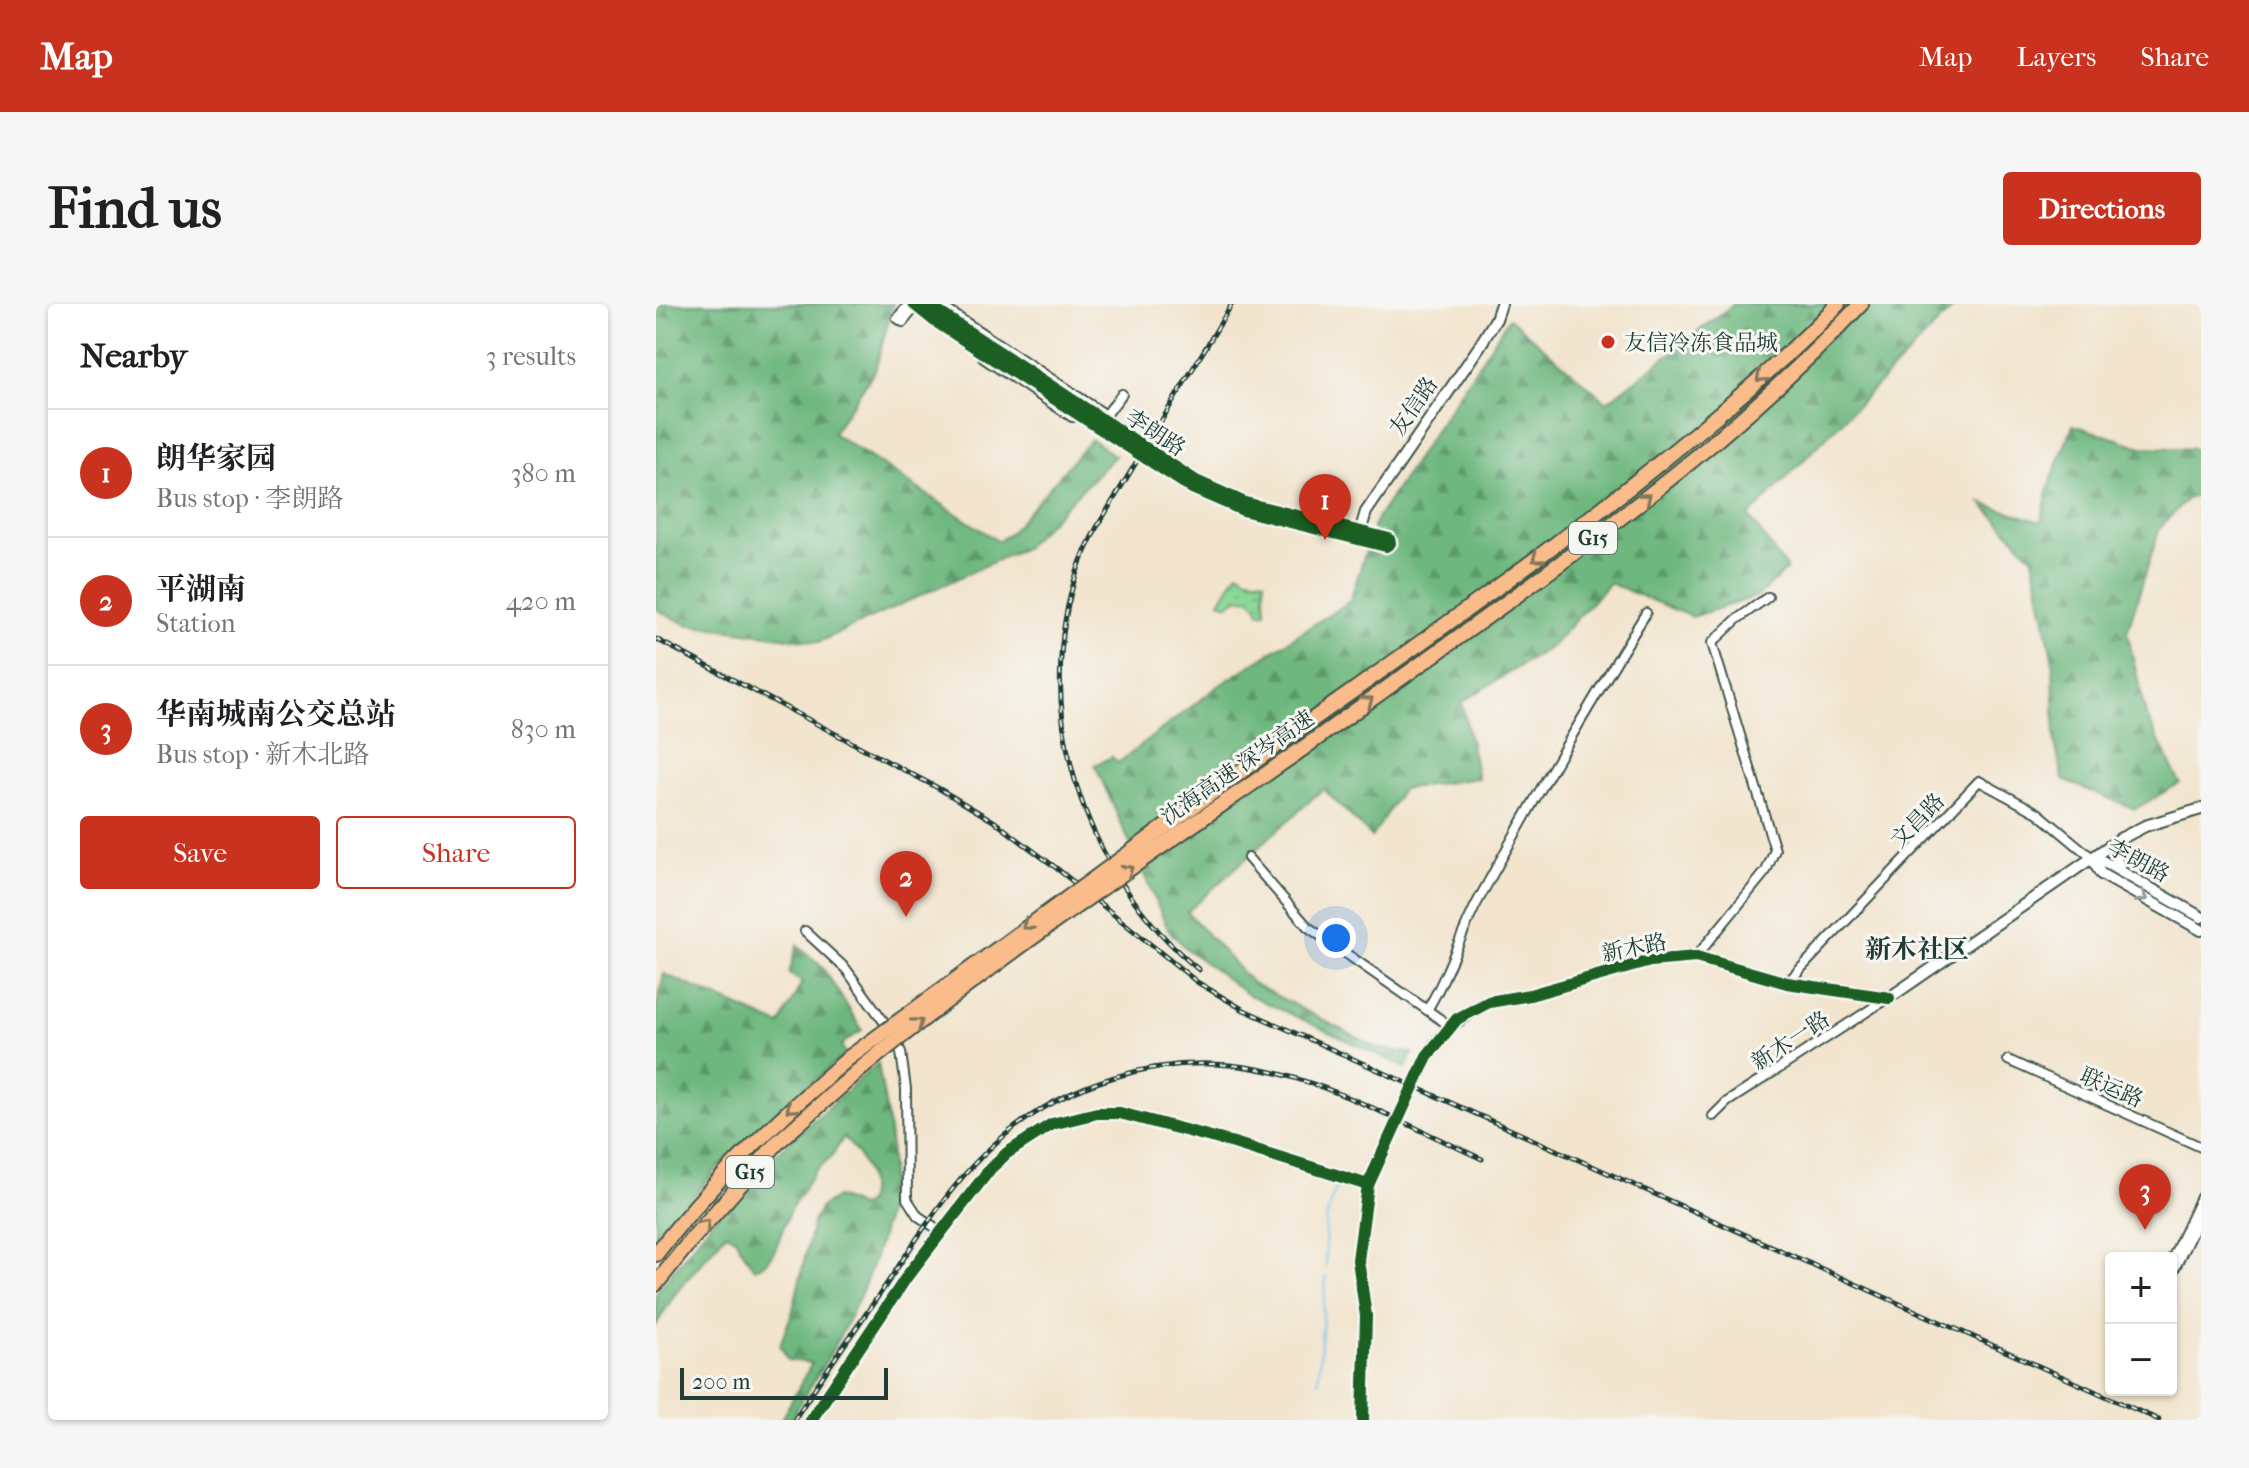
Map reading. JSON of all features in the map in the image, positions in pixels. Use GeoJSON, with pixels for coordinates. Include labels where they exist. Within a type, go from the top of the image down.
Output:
{"type":"FeatureCollection","features":[{"type":"Feature","properties":{"kind":"highway","name":"沈海高速 深岑高速"},"geometry":{"type":"LineString","coordinates":[[656,1254],[724,1173],[771,1125],[850,1057],[1608,506],[1721,411],[1838,304]]}},
{"type":"Feature","properties":{"kind":"highway","name":"沈海高速 深岑高速"},"geometry":{"type":"LineString","coordinates":[[656,1284],[778,1142],[898,1038],[1070,910],[1305,747],[1623,517],[1777,387],[1861,304]]}},
{"type":"Feature","properties":{"kind":"street","name":"李朗路"},"geometry":{"type":"LineString","coordinates":[[911,305],[1194,485],[1243,510],[1387,543],[1357,532],[1245,503],[1194,485],[926,304]]}},
{"type":"Feature","properties":{"kind":"street"},"geometry":{"type":"LineString","coordinates":[[938,304],[1106,415]]}},
{"type":"Feature","properties":{"kind":"street","name":"友信路"},"geometry":{"type":"LineString","coordinates":[[1357,532],[1361,510],[1473,346],[1498,304]]}},
{"type":"Feature","properties":{"kind":"street"},"geometry":{"type":"LineString","coordinates":[[911,305],[1072,417],[1106,415],[1122,394]]}},
{"type":"Feature","properties":{"kind":"street"},"geometry":{"type":"LineString","coordinates":[[1696,957],[1766,871],[1775,850],[1712,643],[1736,620],[1768,597]]}},
{"type":"Feature","properties":{"kind":"street"},"geometry":{"type":"LineString","coordinates":[[1427,1010],[1444,983],[1463,928],[1508,845],[1571,734],[1646,613]]}},
{"type":"Feature","properties":{"kind":"street","name":"文昌路"},"geometry":{"type":"LineString","coordinates":[[1787,983],[1979,781],[2038,813],[2091,857]]}},
{"type":"Feature","properties":{"kind":"street"},"geometry":{"type":"LineString","coordinates":[[1889,998],[2121,838],[2145,826],[2201,809]]}},
{"type":"Feature","properties":{"kind":"street"},"geometry":{"type":"LineString","coordinates":[[2121,838],[2115,856],[2123,872]]}},
{"type":"Feature","properties":{"kind":"street","name":"李朗路"},"geometry":{"type":"LineString","coordinates":[[2091,857],[2201,917]]}},
{"type":"Feature","properties":{"kind":"street","name":"李朗路"},"geometry":{"type":"LineString","coordinates":[[2091,857],[2101,874],[2201,930]]}},
{"type":"Feature","properties":{"kind":"street"},"geometry":{"type":"LineString","coordinates":[[1248,858],[1308,927],[1450,1026]]}},
{"type":"Feature","properties":{"kind":"street"},"geometry":{"type":"LineString","coordinates":[[805,931],[846,969],[875,1005],[901,1052],[906,1089],[907,1199],[918,1216],[942,1232]]}},
{"type":"Feature","properties":{"kind":"street","name":"新木路"},"geometry":{"type":"LineString","coordinates":[[1419,1073],[1434,1045],[1450,1026],[1489,1002],[1530,995],[1650,961],[1696,957],[1787,983],[1889,998]]}},
{"type":"Feature","properties":{"kind":"street","name":"新木一路"},"geometry":{"type":"LineString","coordinates":[[1713,1116],[1727,1102],[1889,998]]}},
{"type":"Feature","properties":{"kind":"street","name":"联运路"},"geometry":{"type":"LineString","coordinates":[[2008,1060],[2201,1147]]}},
{"type":"Feature","properties":{"kind":"street"},"geometry":{"type":"LineString","coordinates":[[811,1420],[887,1305],[990,1169],[1007,1153],[1052,1124],[1097,1113],[1120,1113],[1151,1119],[1368,1185]]}},
{"type":"Feature","properties":{"kind":"street"},"geometry":{"type":"LineString","coordinates":[[1363,1420],[1366,1316],[1358,1260],[1368,1185],[1395,1125]]}},
{"type":"Feature","properties":{"kind":"street"},"geometry":{"type":"LineString","coordinates":[[2175,1252],[2201,1197]]}},
{"type":"Feature","properties":{"kind":"street"},"geometry":{"type":"LineString","coordinates":[[2177,1263],[2201,1213]]}},
{"type":"Feature","properties":{"kind":"green space"},"geometry":{"type":"Polygon","coordinates":[[[656,304],[893,304],[875,370],[833,433],[998,541],[1010,533],[1091,439],[1115,456],[1024,548],[819,642],[686,624],[656,609],[656,410],[659,405],[656,403],[656,304]]]}},
{"type":"Feature","properties":{"kind":"green space"},"geometry":{"type":"Polygon","coordinates":[[[1734,304],[1957,304],[1749,516],[1787,569],[1758,596],[1692,617],[1609,583],[1552,646],[1462,702],[1478,778],[1402,789],[1372,837],[1323,789],[1187,912],[1252,983],[1377,1048],[1412,1053],[1406,1068],[1247,994],[1188,950],[1169,931],[1095,765],[1112,757],[1118,763],[1217,687],[1350,601],[1375,522],[1509,318],[1607,402],[1734,304]]]}},
{"type":"Feature","properties":{"kind":"green space"},"geometry":{"type":"Polygon","coordinates":[[[2073,425],[2142,447],[2201,449],[2201,493],[2187,499],[2160,527],[2127,632],[2146,715],[2180,783],[2135,809],[2063,780],[2055,743],[2053,663],[2033,558],[1982,503],[2041,522],[2049,486],[2073,425]]]}},
{"type":"Feature","properties":{"kind":"green space"},"geometry":{"type":"Polygon","coordinates":[[[1238,572],[1248,578],[1264,580],[1266,612],[1259,613],[1257,605],[1249,598],[1237,599],[1228,605],[1220,602],[1238,572]]]}},
{"type":"Feature","properties":{"kind":"green space"},"geometry":{"type":"Polygon","coordinates":[[[797,945],[823,968],[862,1030],[841,1045],[846,1054],[758,1128],[712,1174],[656,1243],[656,1009],[664,974],[780,1025],[802,982],[789,974],[797,945]]]}},
{"type":"Feature","properties":{"kind":"green space"},"geometry":{"type":"Polygon","coordinates":[[[878,1063],[891,1153],[889,1200],[882,1234],[843,1331],[790,1420],[781,1420],[812,1363],[788,1360],[780,1345],[793,1310],[813,1222],[821,1207],[837,1197],[860,1207],[867,1202],[867,1175],[844,1137],[831,1157],[816,1170],[790,1210],[775,1250],[765,1264],[754,1269],[735,1238],[726,1233],[675,1294],[656,1325],[656,1293],[708,1226],[772,1157],[878,1063]]]}},
{"type":"Feature","properties":{"kind":"waterway"},"geometry":{"type":"LineString","coordinates":[[1326,1266],[1328,1212],[1340,1182]]}},
{"type":"Feature","properties":{"kind":"waterway"},"geometry":{"type":"LineString","coordinates":[[1318,1381],[1326,1277]]}},
{"type":"Feature","properties":{"kind":"tunnel"},"geometry":{"type":"LineString","coordinates":[[1395,1125],[1419,1073]]}},
{"type":"Feature","properties":{"kind":"railway"},"geometry":{"type":"LineString","coordinates":[[1199,970],[1158,931],[1124,887],[1097,838],[1077,786],[1064,732],[1060,676],[1065,621],[1085,551],[1232,304]]}},
{"type":"Feature","properties":{"kind":"railway"},"geometry":{"type":"LineString","coordinates":[[656,639],[938,788],[995,822],[1197,982],[1244,1010],[2159,1420]]}},
{"type":"Feature","properties":{"kind":"railway"},"geometry":{"type":"LineString","coordinates":[[794,1420],[957,1184],[984,1154],[1013,1129],[1044,1108],[1078,1091],[1113,1078],[1187,1064],[1263,1070],[1346,1097],[1482,1159]]}},
{"type":"Feature","properties":{"kind":"cycle path"},"geometry":{"type":"LineString","coordinates":[[914,304],[935,321],[1192,488],[1243,510],[1386,546],[1390,543],[1389,539],[1245,503],[1196,481],[926,304]]}},
{"type":"Feature","properties":{"kind":"cycle path"},"geometry":{"type":"LineString","coordinates":[[1363,1420],[1366,1316],[1358,1260],[1368,1185],[1427,1056],[1457,1019],[1489,1002],[1530,995],[1650,961],[1696,957],[1787,983],[1889,998]]}},
{"type":"Feature","properties":{"kind":"cycle path"},"geometry":{"type":"LineString","coordinates":[[811,1420],[908,1275],[990,1169],[1007,1153],[1052,1124],[1097,1113],[1120,1113],[1234,1143],[1368,1185]]}},
{"type":"Feature","properties":{"kind":"place","name":"友信冷冻食品城"},"geometry":{"type":"Point","coordinates":[1608,342]}},
{"type":"Feature","properties":{"kind":"place","name":"朗华家园"},"geometry":{"type":"Point","coordinates":[1325,540]}},
{"type":"Feature","properties":{"kind":"place","name":"平湖南"},"geometry":{"type":"Point","coordinates":[906,917]}},
{"type":"Feature","properties":{"kind":"place","name":"华南城南公交总站"},"geometry":{"type":"Point","coordinates":[2145,1230]}},
{"type":"Feature","properties":{"kind":"district","name":"新木社区"},"geometry":{"type":"Point","coordinates":[1917,949]}}]}
